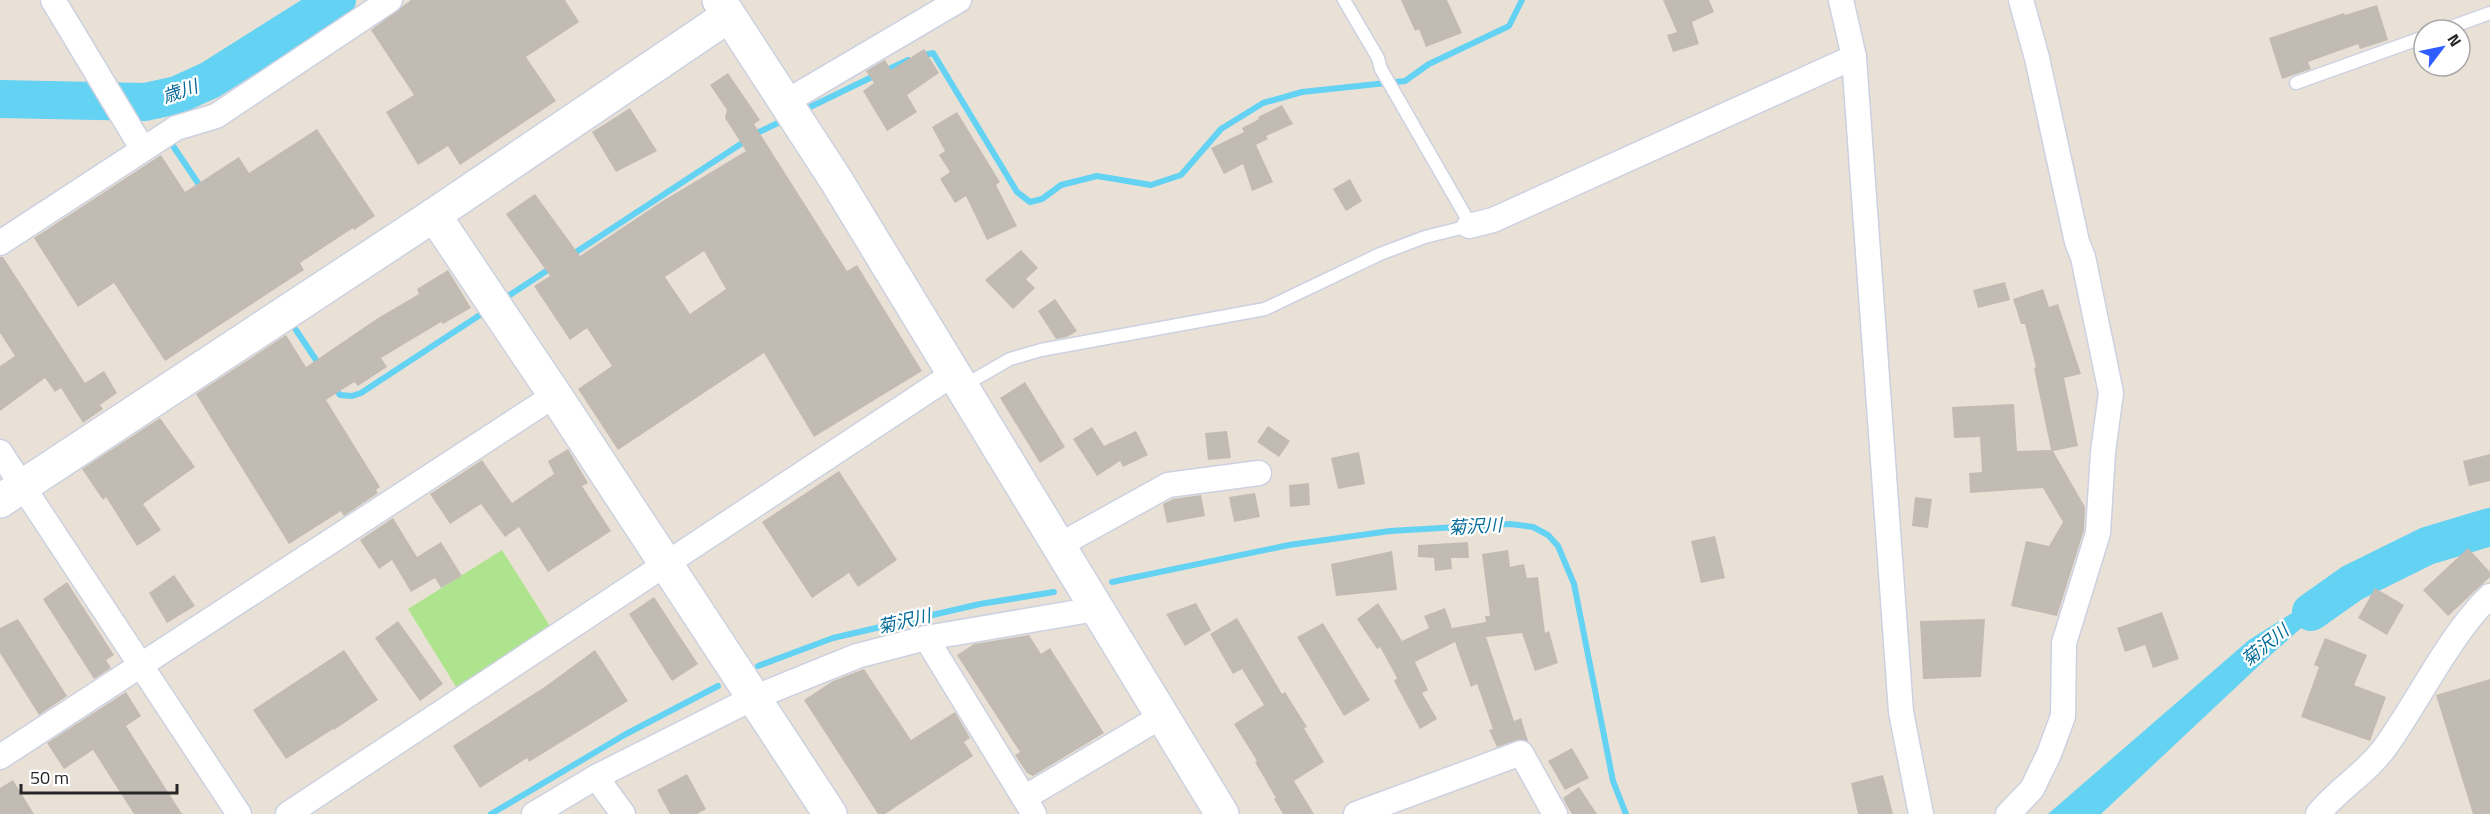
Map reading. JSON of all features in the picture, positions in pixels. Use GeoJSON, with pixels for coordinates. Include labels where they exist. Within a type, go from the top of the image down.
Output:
{"type":"FeatureCollection","features":[{"type":"Feature","properties":{"kind":"street"},"geometry":{"type":"LineString","coordinates":[[53,0],[142,148]]}},
{"type":"Feature","properties":{"kind":"street"},"geometry":{"type":"LineString","coordinates":[[0,243],[142,148],[176,128],[216,116],[390,0]]}},
{"type":"Feature","properties":{"kind":"street"},"geometry":{"type":"LineString","coordinates":[[784,103],[960,0]]}},
{"type":"Feature","properties":{"kind":"street"},"geometry":{"type":"LineString","coordinates":[[1842,0],[1854,57],[1900,712],[1922,814]]}},
{"type":"Feature","properties":{"kind":"street"},"geometry":{"type":"LineString","coordinates":[[2008,814],[2032,789],[2063,716],[2064,643],[2098,533],[2103,452],[2111,393],[2083,257],[2077,242],[2037,58],[2021,0]]}},
{"type":"Feature","properties":{"kind":"street"},"geometry":{"type":"LineString","coordinates":[[11,494],[434,215],[724,8],[836,180],[1222,814]]}},
{"type":"Feature","properties":{"kind":"street"},"geometry":{"type":"LineString","coordinates":[[1469,226],[1493,219],[1854,57]]}},
{"type":"Feature","properties":{"kind":"street"},"geometry":{"type":"LineString","coordinates":[[434,215],[830,814]]}},
{"type":"Feature","properties":{"kind":"street"},"geometry":{"type":"LineString","coordinates":[[288,814],[667,565],[957,380]]}},
{"type":"Feature","properties":{"kind":"street"},"geometry":{"type":"LineString","coordinates":[[0,757],[555,395]]}},
{"type":"Feature","properties":{"kind":"street"},"geometry":{"type":"LineString","coordinates":[[0,452],[11,494],[140,664],[239,814]]}},
{"type":"Feature","properties":{"kind":"street"},"geometry":{"type":"LineString","coordinates":[[1058,546],[1168,484],[1259,473]]}},
{"type":"Feature","properties":{"kind":"street"},"geometry":{"type":"LineString","coordinates":[[2318,814],[2385,748],[2462,629],[2490,596]]}},
{"type":"Feature","properties":{"kind":"street"},"geometry":{"type":"LineString","coordinates":[[534,814],[596,777],[753,698],[857,656],[926,638],[1096,609]]}},
{"type":"Feature","properties":{"kind":"street"},"geometry":{"type":"LineString","coordinates":[[926,638],[1029,806],[1162,716]]}},
{"type":"Feature","properties":{"kind":"street"},"geometry":{"type":"LineString","coordinates":[[1356,814],[1521,753],[1555,814]]}},
{"type":"Feature","properties":{"kind":"street"},"geometry":{"type":"LineString","coordinates":[[596,777],[623,814]]}},
{"type":"Feature","properties":{"kind":"lane"},"geometry":{"type":"LineString","coordinates":[[957,380],[1010,359],[1041,350],[1264,309],[1380,254],[1425,237],[1469,226],[1465,215],[1344,0]]}},
{"type":"Feature","properties":{"kind":"lane"},"geometry":{"type":"LineString","coordinates":[[2472,20],[2490,13]]}},
{"type":"Feature","properties":{"kind":"lane"},"geometry":{"type":"LineString","coordinates":[[2296,82],[2412,41]]}},
{"type":"Feature","properties":{"kind":"green space"},"geometry":{"type":"Polygon","coordinates":[[[502,550],[550,626],[458,690],[408,609],[502,550]]]}},
{"type":"Feature","properties":{"kind":"water"},"geometry":{"type":"Polygon","coordinates":[[[2352,583],[2265,660],[2101,814],[2048,814],[2249,640],[2308,603],[2352,583]]]}},
{"type":"Feature","properties":{"kind":"building"},"geometry":{"type":"Polygon","coordinates":[[[411,0],[565,0],[579,22],[526,57],[556,101],[460,165],[448,146],[418,165],[386,112],[414,95],[371,30],[411,0]]]}},
{"type":"Feature","properties":{"kind":"building"},"geometry":{"type":"Polygon","coordinates":[[[1401,0],[1447,0],[1462,33],[1426,47],[1419,29],[1415,31],[1401,0]]]}},
{"type":"Feature","properties":{"kind":"building"},"geometry":{"type":"Polygon","coordinates":[[[1663,0],[1709,0],[1714,12],[1692,22],[1699,44],[1673,52],[1667,35],[1677,32],[1663,0]]]}},
{"type":"Feature","properties":{"kind":"building"},"geometry":{"type":"Polygon","coordinates":[[[2377,5],[2388,40],[2360,49],[2358,44],[2308,62],[2311,69],[2282,79],[2269,38],[2344,13],[2345,15],[2377,5]]]}},
{"type":"Feature","properties":{"kind":"building"},"geometry":{"type":"Polygon","coordinates":[[[924,49],[939,73],[907,95],[917,112],[887,131],[863,91],[874,83],[866,71],[885,60],[891,70],[924,49]]]}},
{"type":"Feature","properties":{"kind":"building"},"geometry":{"type":"Polygon","coordinates":[[[728,73],[760,120],[754,124],[847,271],[857,265],[922,371],[814,437],[764,353],[618,450],[578,389],[612,366],[587,328],[570,340],[534,286],[550,276],[506,214],[535,194],[580,256],[661,202],[746,151],[725,118],[727,110],[710,85],[728,73]],[[704,251],[665,277],[690,314],[726,289],[704,251]]]}},
{"type":"Feature","properties":{"kind":"building"},"geometry":{"type":"Polygon","coordinates":[[[1282,105],[1293,124],[1266,136],[1268,139],[1256,145],[1273,182],[1252,191],[1243,164],[1224,174],[1211,148],[1244,132],[1242,128],[1282,105]]]}},
{"type":"Feature","properties":{"kind":"building"},"geometry":{"type":"Polygon","coordinates":[[[630,108],[657,151],[616,172],[592,132],[630,108]]]}},
{"type":"Feature","properties":{"kind":"building"},"geometry":{"type":"Polygon","coordinates":[[[957,112],[1000,182],[996,185],[1017,226],[987,240],[966,196],[955,203],[940,179],[950,172],[939,155],[945,151],[932,127],[957,112]]]}},
{"type":"Feature","properties":{"kind":"building"},"geometry":{"type":"Polygon","coordinates":[[[317,129],[375,216],[300,263],[304,270],[165,361],[114,283],[78,307],[34,238],[161,155],[185,192],[239,157],[249,173],[317,129]]]}},
{"type":"Feature","properties":{"kind":"building"},"geometry":{"type":"Polygon","coordinates":[[[1350,179],[1362,201],[1346,211],[1333,189],[1350,179]]]}},
{"type":"Feature","properties":{"kind":"building"},"geometry":{"type":"Polygon","coordinates":[[[1021,250],[1038,268],[1026,279],[1035,288],[1013,309],[985,280],[1021,250]]]}},
{"type":"Feature","properties":{"kind":"building"},"geometry":{"type":"Polygon","coordinates":[[[0,257],[3,257],[85,383],[104,371],[117,393],[100,405],[103,409],[83,423],[61,388],[55,392],[45,378],[0,411],[0,366],[15,356],[0,333],[0,257]]]}},
{"type":"Feature","properties":{"kind":"building"},"geometry":{"type":"Polygon","coordinates":[[[448,270],[471,308],[443,324],[441,322],[381,358],[387,367],[358,386],[354,382],[326,400],[380,487],[376,490],[378,493],[344,516],[341,511],[289,544],[196,394],[286,335],[306,367],[378,318],[419,294],[417,289],[448,270]]]}},
{"type":"Feature","properties":{"kind":"building"},"geometry":{"type":"Polygon","coordinates":[[[2005,282],[2010,300],[1978,308],[1973,290],[2005,282]]]}},
{"type":"Feature","properties":{"kind":"building"},"geometry":{"type":"Polygon","coordinates":[[[2043,289],[2049,307],[2058,304],[2081,374],[2064,378],[2078,446],[2053,451],[2085,507],[2084,530],[2057,616],[2011,606],[2026,541],[2049,546],[2063,522],[2043,488],[1970,493],[1969,473],[1982,472],[1980,437],[1954,438],[1952,407],[2014,404],[2017,451],[2051,450],[2034,368],[2036,367],[2025,324],[2021,324],[2013,299],[2043,289]]]}},
{"type":"Feature","properties":{"kind":"building"},"geometry":{"type":"Polygon","coordinates":[[[1055,299],[1077,331],[1067,337],[1056,339],[1038,311],[1055,299]]]}},
{"type":"Feature","properties":{"kind":"building"},"geometry":{"type":"Polygon","coordinates":[[[1025,382],[1065,447],[1040,463],[1000,398],[1025,382]]]}},
{"type":"Feature","properties":{"kind":"building"},"geometry":{"type":"Polygon","coordinates":[[[160,418],[195,467],[143,504],[161,530],[137,546],[106,497],[103,500],[82,469],[160,418]]]}},
{"type":"Feature","properties":{"kind":"building"},"geometry":{"type":"Polygon","coordinates":[[[1268,426],[1290,441],[1279,457],[1257,442],[1268,426]]]}},
{"type":"Feature","properties":{"kind":"building"},"geometry":{"type":"Polygon","coordinates":[[[1092,427],[1104,446],[1136,431],[1148,455],[1123,467],[1120,461],[1097,476],[1073,439],[1092,427]]]}},
{"type":"Feature","properties":{"kind":"building"},"geometry":{"type":"Polygon","coordinates":[[[1227,431],[1231,458],[1208,460],[1205,433],[1227,431]]]}},
{"type":"Feature","properties":{"kind":"building"},"geometry":{"type":"Polygon","coordinates":[[[568,449],[588,483],[582,486],[611,531],[548,572],[519,527],[505,537],[481,504],[450,524],[430,494],[482,460],[512,503],[554,474],[548,461],[568,449]]]}},
{"type":"Feature","properties":{"kind":"building"},"geometry":{"type":"Polygon","coordinates":[[[1359,452],[1365,484],[1338,489],[1331,458],[1359,452]]]}},
{"type":"Feature","properties":{"kind":"building"},"geometry":{"type":"Polygon","coordinates":[[[2490,454],[2490,481],[2469,486],[2463,461],[2490,454]]]}},
{"type":"Feature","properties":{"kind":"building"},"geometry":{"type":"Polygon","coordinates":[[[839,471],[897,560],[858,587],[849,573],[812,598],[762,522],[839,471]]]}},
{"type":"Feature","properties":{"kind":"building"},"geometry":{"type":"Polygon","coordinates":[[[1309,483],[1310,505],[1290,507],[1289,485],[1309,483]]]}},
{"type":"Feature","properties":{"kind":"building"},"geometry":{"type":"Polygon","coordinates":[[[1255,493],[1260,517],[1234,522],[1229,497],[1255,493]]]}},
{"type":"Feature","properties":{"kind":"building"},"geometry":{"type":"Polygon","coordinates":[[[1201,495],[1205,516],[1167,523],[1163,504],[1173,499],[1201,495]]]}},
{"type":"Feature","properties":{"kind":"building"},"geometry":{"type":"Polygon","coordinates":[[[1915,497],[1932,499],[1928,528],[1912,526],[1915,497]]]}},
{"type":"Feature","properties":{"kind":"building"},"geometry":{"type":"Polygon","coordinates":[[[393,518],[417,557],[441,542],[462,576],[441,588],[435,578],[411,592],[392,560],[379,569],[360,540],[393,518]]]}},
{"type":"Feature","properties":{"kind":"building"},"geometry":{"type":"Polygon","coordinates":[[[1715,536],[1725,578],[1701,583],[1691,541],[1715,536]]]}},
{"type":"Feature","properties":{"kind":"building"},"geometry":{"type":"Polygon","coordinates":[[[1468,542],[1469,558],[1451,558],[1452,569],[1435,571],[1434,558],[1418,557],[1418,545],[1468,542]]]}},
{"type":"Feature","properties":{"kind":"building"},"geometry":{"type":"Polygon","coordinates":[[[2468,548],[2490,572],[2490,577],[2448,616],[2423,590],[2468,548]]]}},
{"type":"Feature","properties":{"kind":"building"},"geometry":{"type":"Polygon","coordinates":[[[1508,550],[1510,567],[1524,564],[1527,578],[1538,577],[1545,633],[1549,631],[1558,663],[1535,671],[1522,633],[1486,637],[1514,721],[1521,718],[1528,741],[1517,740],[1497,747],[1489,730],[1493,729],[1477,684],[1471,687],[1455,642],[1415,662],[1428,690],[1422,693],[1437,719],[1420,729],[1394,681],[1397,678],[1380,647],[1377,649],[1357,619],[1378,603],[1402,641],[1429,628],[1424,616],[1445,608],[1452,628],[1486,622],[1485,616],[1490,616],[1482,554],[1508,550]]]}},
{"type":"Feature","properties":{"kind":"building"},"geometry":{"type":"Polygon","coordinates":[[[1392,551],[1397,590],[1336,596],[1331,564],[1392,551]]]}},
{"type":"Feature","properties":{"kind":"building"},"geometry":{"type":"Polygon","coordinates":[[[174,575],[195,606],[167,623],[149,593],[174,575]]]}},
{"type":"Feature","properties":{"kind":"building"},"geometry":{"type":"Polygon","coordinates":[[[67,582],[114,655],[106,660],[111,668],[94,679],[43,599],[67,582]]]}},
{"type":"Feature","properties":{"kind":"building"},"geometry":{"type":"Polygon","coordinates":[[[2375,588],[2404,605],[2387,635],[2358,618],[2375,588]]]}},
{"type":"Feature","properties":{"kind":"building"},"geometry":{"type":"Polygon","coordinates":[[[654,597],[698,664],[672,681],[629,614],[654,597]]]}},
{"type":"Feature","properties":{"kind":"building"},"geometry":{"type":"Polygon","coordinates":[[[1196,603],[1211,630],[1185,646],[1166,614],[1196,603]]]}},
{"type":"Feature","properties":{"kind":"building"},"geometry":{"type":"Polygon","coordinates":[[[2162,612],[2179,659],[2153,668],[2145,645],[2125,652],[2117,628],[2162,612]]]}},
{"type":"Feature","properties":{"kind":"building"},"geometry":{"type":"Polygon","coordinates":[[[1237,618],[1282,694],[1285,692],[1307,727],[1304,728],[1324,762],[1294,781],[1314,814],[1283,814],[1255,762],[1257,761],[1234,724],[1264,705],[1242,669],[1233,674],[1210,634],[1237,618]]]}},
{"type":"Feature","properties":{"kind":"building"},"geometry":{"type":"Polygon","coordinates":[[[18,619],[67,696],[39,715],[0,653],[0,628],[18,619]]]}},
{"type":"Feature","properties":{"kind":"building"},"geometry":{"type":"Polygon","coordinates":[[[1985,619],[1981,677],[1923,679],[1920,621],[1985,619]]]}},
{"type":"Feature","properties":{"kind":"building"},"geometry":{"type":"Polygon","coordinates":[[[398,621],[443,684],[420,701],[375,638],[398,621]]]}},
{"type":"Feature","properties":{"kind":"building"},"geometry":{"type":"Polygon","coordinates":[[[1323,623],[1370,700],[1344,716],[1297,637],[1323,623]]]}},
{"type":"Feature","properties":{"kind":"building"},"geometry":{"type":"Polygon","coordinates":[[[1029,635],[1041,654],[1050,648],[1104,733],[1033,776],[1027,773],[1015,755],[1020,752],[957,655],[974,644],[1029,635]]]}},
{"type":"Feature","properties":{"kind":"building"},"geometry":{"type":"Polygon","coordinates":[[[2325,638],[2367,655],[2354,685],[2386,697],[2370,741],[2301,717],[2319,667],[2314,665],[2325,638]]]}},
{"type":"Feature","properties":{"kind":"building"},"geometry":{"type":"Polygon","coordinates":[[[344,650],[378,700],[286,759],[253,710],[344,650]]]}},
{"type":"Feature","properties":{"kind":"building"},"geometry":{"type":"Polygon","coordinates":[[[595,650],[628,701],[529,762],[527,758],[480,788],[453,746],[546,686],[595,650]]]}},
{"type":"Feature","properties":{"kind":"building"},"geometry":{"type":"Polygon","coordinates":[[[864,669],[911,740],[955,712],[970,738],[964,742],[973,756],[885,814],[878,814],[804,700],[833,681],[864,669]]]}},
{"type":"Feature","properties":{"kind":"building"},"geometry":{"type":"Polygon","coordinates":[[[2490,679],[2490,814],[2473,814],[2436,695],[2490,679]]]}},
{"type":"Feature","properties":{"kind":"building"},"geometry":{"type":"Polygon","coordinates":[[[126,692],[141,716],[126,726],[182,814],[134,814],[93,750],[64,769],[47,743],[126,692]]]}},
{"type":"Feature","properties":{"kind":"building"},"geometry":{"type":"Polygon","coordinates":[[[1572,748],[1589,778],[1565,790],[1548,761],[1572,748]]]}},
{"type":"Feature","properties":{"kind":"building"},"geometry":{"type":"Polygon","coordinates":[[[687,774],[706,809],[697,814],[670,814],[657,790],[687,774]]]}},
{"type":"Feature","properties":{"kind":"building"},"geometry":{"type":"Polygon","coordinates":[[[1883,775],[1893,814],[1858,814],[1851,783],[1883,775]]]}},
{"type":"Feature","properties":{"kind":"building"},"geometry":{"type":"Polygon","coordinates":[[[13,780],[34,814],[0,814],[0,788],[13,780]]]}},
{"type":"Feature","properties":{"kind":"building"},"geometry":{"type":"Polygon","coordinates":[[[1579,787],[1597,814],[1572,814],[1563,798],[1579,787]]]}},
{"type":"Feature","properties":{"kind":"waterway","name":"歳川"},"geometry":{"type":"LineString","coordinates":[[0,99],[145,102],[177,95],[210,80],[337,0]]}},
{"type":"Feature","properties":{"kind":"waterway"},"geometry":{"type":"LineString","coordinates":[[921,56],[933,53],[1017,192],[1030,202],[1042,199],[1061,185],[1097,176],[1151,185],[1181,175],[1221,129],[1263,103],[1302,92],[1405,81],[1429,64],[1509,26],[1522,0]]}},
{"type":"Feature","properties":{"kind":"waterway"},"geometry":{"type":"LineString","coordinates":[[885,71],[908,60]]}},
{"type":"Feature","properties":{"kind":"waterway"},"geometry":{"type":"LineString","coordinates":[[804,110],[876,75]]}},
{"type":"Feature","properties":{"kind":"waterway"},"geometry":{"type":"LineString","coordinates":[[570,256],[759,132],[784,120]]}},
{"type":"Feature","properties":{"kind":"waterway"},"geometry":{"type":"LineString","coordinates":[[169,140],[202,189]]}},
{"type":"Feature","properties":{"kind":"waterway"},"geometry":{"type":"LineString","coordinates":[[502,300],[551,268]]}},
{"type":"Feature","properties":{"kind":"waterway"},"geometry":{"type":"LineString","coordinates":[[334,387],[340,395],[352,396],[361,393],[486,311]]}},
{"type":"Feature","properties":{"kind":"waterway"},"geometry":{"type":"LineString","coordinates":[[296,330],[320,366]]}},
{"type":"Feature","properties":{"kind":"waterway","name":"菊沢川"},"geometry":{"type":"LineString","coordinates":[[1112,582],[1289,545],[1390,531],[1510,524],[1533,527],[1548,535],[1558,546],[1574,584],[1613,781],[1626,814]]}},
{"type":"Feature","properties":{"kind":"waterway","name":"菊沢川"},"geometry":{"type":"LineString","coordinates":[[2311,612],[2352,583],[2427,546],[2490,527]]}},
{"type":"Feature","properties":{"kind":"waterway","name":"菊沢川"},"geometry":{"type":"LineString","coordinates":[[758,666],[833,638],[980,604],[1054,592]]}},
{"type":"Feature","properties":{"kind":"waterway","name":"菊沢川"},"geometry":{"type":"LineString","coordinates":[[491,814],[626,734],[718,686]]}}]}
